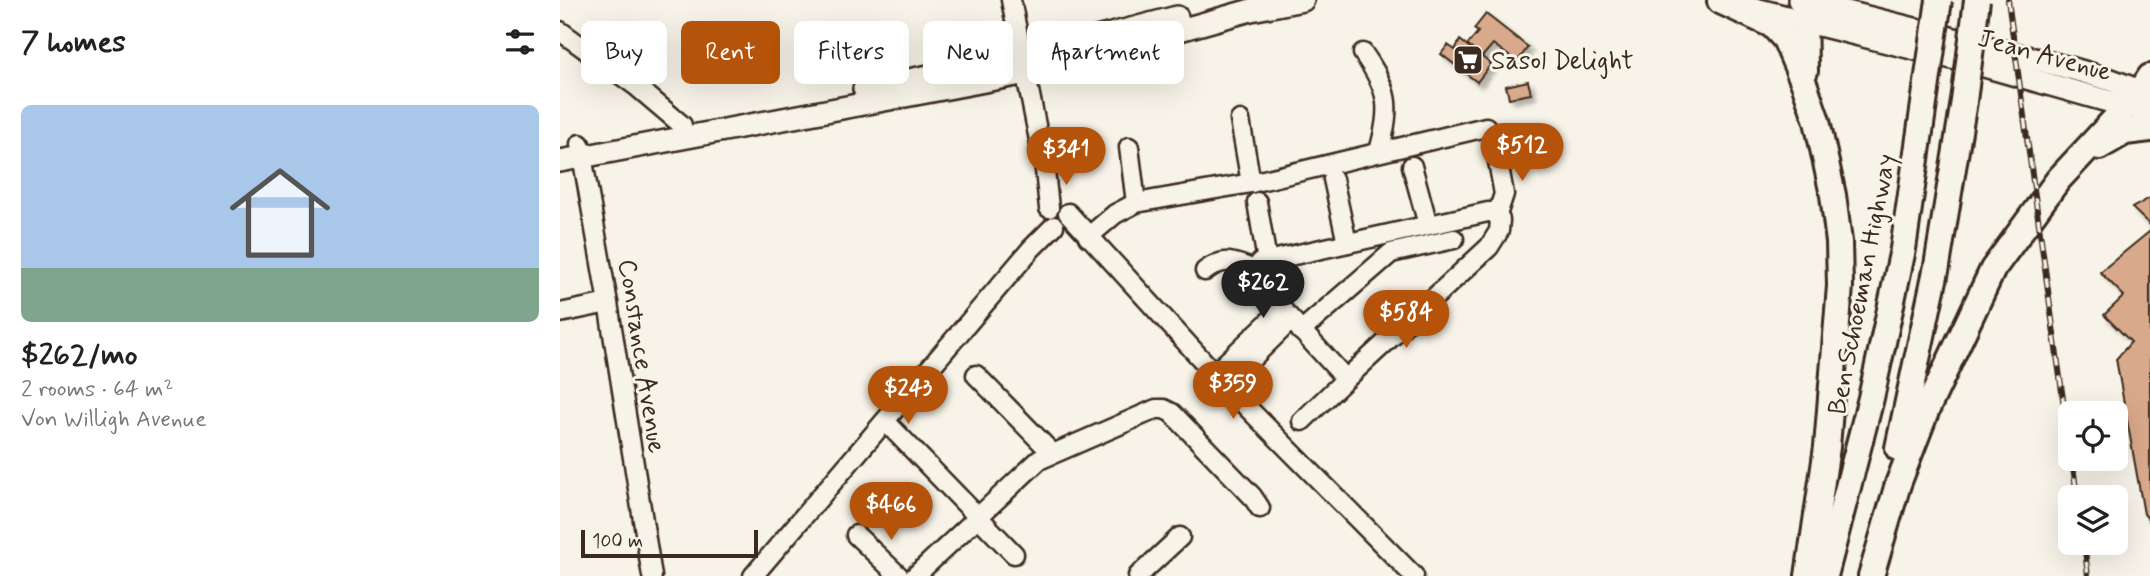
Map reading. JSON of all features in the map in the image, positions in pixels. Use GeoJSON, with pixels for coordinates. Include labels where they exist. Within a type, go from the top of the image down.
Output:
{"type":"FeatureCollection","features":[{"type":"Feature","properties":{"kind":"highway"},"geometry":{"type":"LineString","coordinates":[[1717,0],[1772,26],[1785,39],[1805,86],[1827,160],[1839,243],[1840,286],[1828,447],[1808,576]]}},
{"type":"Feature","properties":{"kind":"highway","name":"Ben Schoeman Highway"},"geometry":{"type":"LineString","coordinates":[[1825,576],[1871,398],[1903,248],[1939,0]]}},
{"type":"Feature","properties":{"kind":"highway"},"geometry":{"type":"LineString","coordinates":[[1864,576],[1906,415],[1929,307],[1964,101],[1977,0]]}},
{"type":"Feature","properties":{"kind":"highway"},"geometry":{"type":"LineString","coordinates":[[1802,5],[1805,86]]}},
{"type":"Feature","properties":{"kind":"highway"},"geometry":{"type":"LineString","coordinates":[[1871,576],[1898,484],[1927,409],[1987,281],[2042,200],[2073,165],[2144,96]]}},
{"type":"Feature","properties":{"kind":"highway"},"geometry":{"type":"LineString","coordinates":[[2073,165],[2125,132],[2150,129]]}},
{"type":"Feature","properties":{"kind":"main road"},"geometry":{"type":"LineString","coordinates":[[1174,21],[1245,0]]}},
{"type":"Feature","properties":{"kind":"main road"},"geometry":{"type":"LineString","coordinates":[[1184,27],[1279,2],[1303,0]]}},
{"type":"Feature","properties":{"kind":"main road","name":"Jean Avenue"},"geometry":{"type":"LineString","coordinates":[[1717,0],[1802,5],[2144,96]]}},
{"type":"Feature","properties":{"kind":"main road"},"geometry":{"type":"LineString","coordinates":[[560,161],[574,150],[682,125],[1027,65]]}},
{"type":"Feature","properties":{"kind":"main road"},"geometry":{"type":"LineString","coordinates":[[574,150],[1027,65]]}},
{"type":"Feature","properties":{"kind":"street"},"geometry":{"type":"LineString","coordinates":[[1011,0],[1027,54]]}},
{"type":"Feature","properties":{"kind":"street"},"geometry":{"type":"LineString","coordinates":[[1021,0],[1027,43]]}},
{"type":"Feature","properties":{"kind":"street"},"geometry":{"type":"LineString","coordinates":[[560,31],[636,86],[682,125]]}},
{"type":"Feature","properties":{"kind":"street"},"geometry":{"type":"LineString","coordinates":[[1363,52],[1378,75],[1386,94],[1387,121],[1379,151]]}},
{"type":"Feature","properties":{"kind":"street"},"geometry":{"type":"LineString","coordinates":[[1033,84],[1045,170],[1056,216],[1086,235],[1219,379],[1414,576]]}},
{"type":"Feature","properties":{"kind":"street"},"geometry":{"type":"LineString","coordinates":[[1240,120],[1251,183]]}},
{"type":"Feature","properties":{"kind":"street"},"geometry":{"type":"LineString","coordinates":[[1086,235],[1115,214],[1136,204],[1251,183],[1486,127]]}},
{"type":"Feature","properties":{"kind":"street"},"geometry":{"type":"LineString","coordinates":[[1495,145],[1504,194],[1497,215]]}},
{"type":"Feature","properties":{"kind":"street"},"geometry":{"type":"LineString","coordinates":[[1129,147],[1136,204]]}},
{"type":"Feature","properties":{"kind":"street","name":"Constance Avenue"},"geometry":{"type":"LineString","coordinates":[[574,150],[608,303],[652,576]]}},
{"type":"Feature","properties":{"kind":"street"},"geometry":{"type":"LineString","coordinates":[[1412,166],[1428,225]]}},
{"type":"Feature","properties":{"kind":"street"},"geometry":{"type":"LineString","coordinates":[[1333,178],[1347,243]]}},
{"type":"Feature","properties":{"kind":"street"},"geometry":{"type":"LineString","coordinates":[[1257,202],[1261,265],[1255,280],[1346,379]]}},
{"type":"Feature","properties":{"kind":"street"},"geometry":{"type":"LineString","coordinates":[[1205,271],[1216,263],[1230,261],[1261,265],[1488,212],[1497,215],[1500,220],[1499,231],[1489,247],[1302,421]]}},
{"type":"Feature","properties":{"kind":"street"},"geometry":{"type":"LineString","coordinates":[[753,576],[886,422],[1056,216]]}},
{"type":"Feature","properties":{"kind":"street"},"geometry":{"type":"LineString","coordinates":[[1219,379],[1291,320],[1391,253],[1454,239]]}},
{"type":"Feature","properties":{"kind":"street"},"geometry":{"type":"LineString","coordinates":[[560,313],[608,303]]}},
{"type":"Feature","properties":{"kind":"street"},"geometry":{"type":"LineString","coordinates":[[976,375],[1052,453]]}},
{"type":"Feature","properties":{"kind":"street"},"geometry":{"type":"LineString","coordinates":[[915,576],[1029,468],[1052,453],[1090,439],[1145,413],[1164,409],[1180,421],[1252,496],[1260,508]]}},
{"type":"Feature","properties":{"kind":"street"},"geometry":{"type":"LineString","coordinates":[[886,422],[1014,554]]}},
{"type":"Feature","properties":{"kind":"street"},"geometry":{"type":"LineString","coordinates":[[856,535],[899,576]]}},
{"type":"Feature","properties":{"kind":"street"},"geometry":{"type":"LineString","coordinates":[[1138,576],[1180,537]]}},
{"type":"Feature","properties":{"kind":"building"},"geometry":{"type":"Polygon","coordinates":[[[1486,14],[1528,47],[1517,62],[1493,44],[1482,57],[1467,45],[1478,32],[1474,29],[1486,14]]]}},
{"type":"Feature","properties":{"kind":"building","name":"Sasol Delight"},"geometry":{"type":"Polygon","coordinates":[[[1460,40],[1491,64],[1477,82],[1441,54],[1448,45],[1455,50],[1460,40]]]}},
{"type":"Feature","properties":{"kind":"building"},"geometry":{"type":"Polygon","coordinates":[[[1528,81],[1531,94],[1509,98],[1506,86],[1528,81]]]}},
{"type":"Feature","properties":{"kind":"building"},"geometry":{"type":"Polygon","coordinates":[[[2150,198],[2150,225],[2132,208],[2150,198]]]}},
{"type":"Feature","properties":{"kind":"building"},"geometry":{"type":"Polygon","coordinates":[[[2150,231],[2150,521],[2144,514],[2128,425],[2128,401],[2124,401],[2116,359],[2131,342],[2104,315],[2124,296],[2100,272],[2150,231]]]}},
{"type":"Feature","properties":{"kind":"railway"},"geometry":{"type":"LineString","coordinates":[[2008,0],[2063,401]]}},
{"type":"Feature","properties":{"kind":"railway"},"geometry":{"type":"LineString","coordinates":[[2074,471],[2075,485]]}},
{"type":"Feature","properties":{"kind":"railway"},"geometry":{"type":"LineString","coordinates":[[2086,555],[2088,576]]}},
{"type":"Feature","properties":{"kind":"place","name":"Sasol Delight"},"geometry":{"type":"Point","coordinates":[1468,60]}}]}
